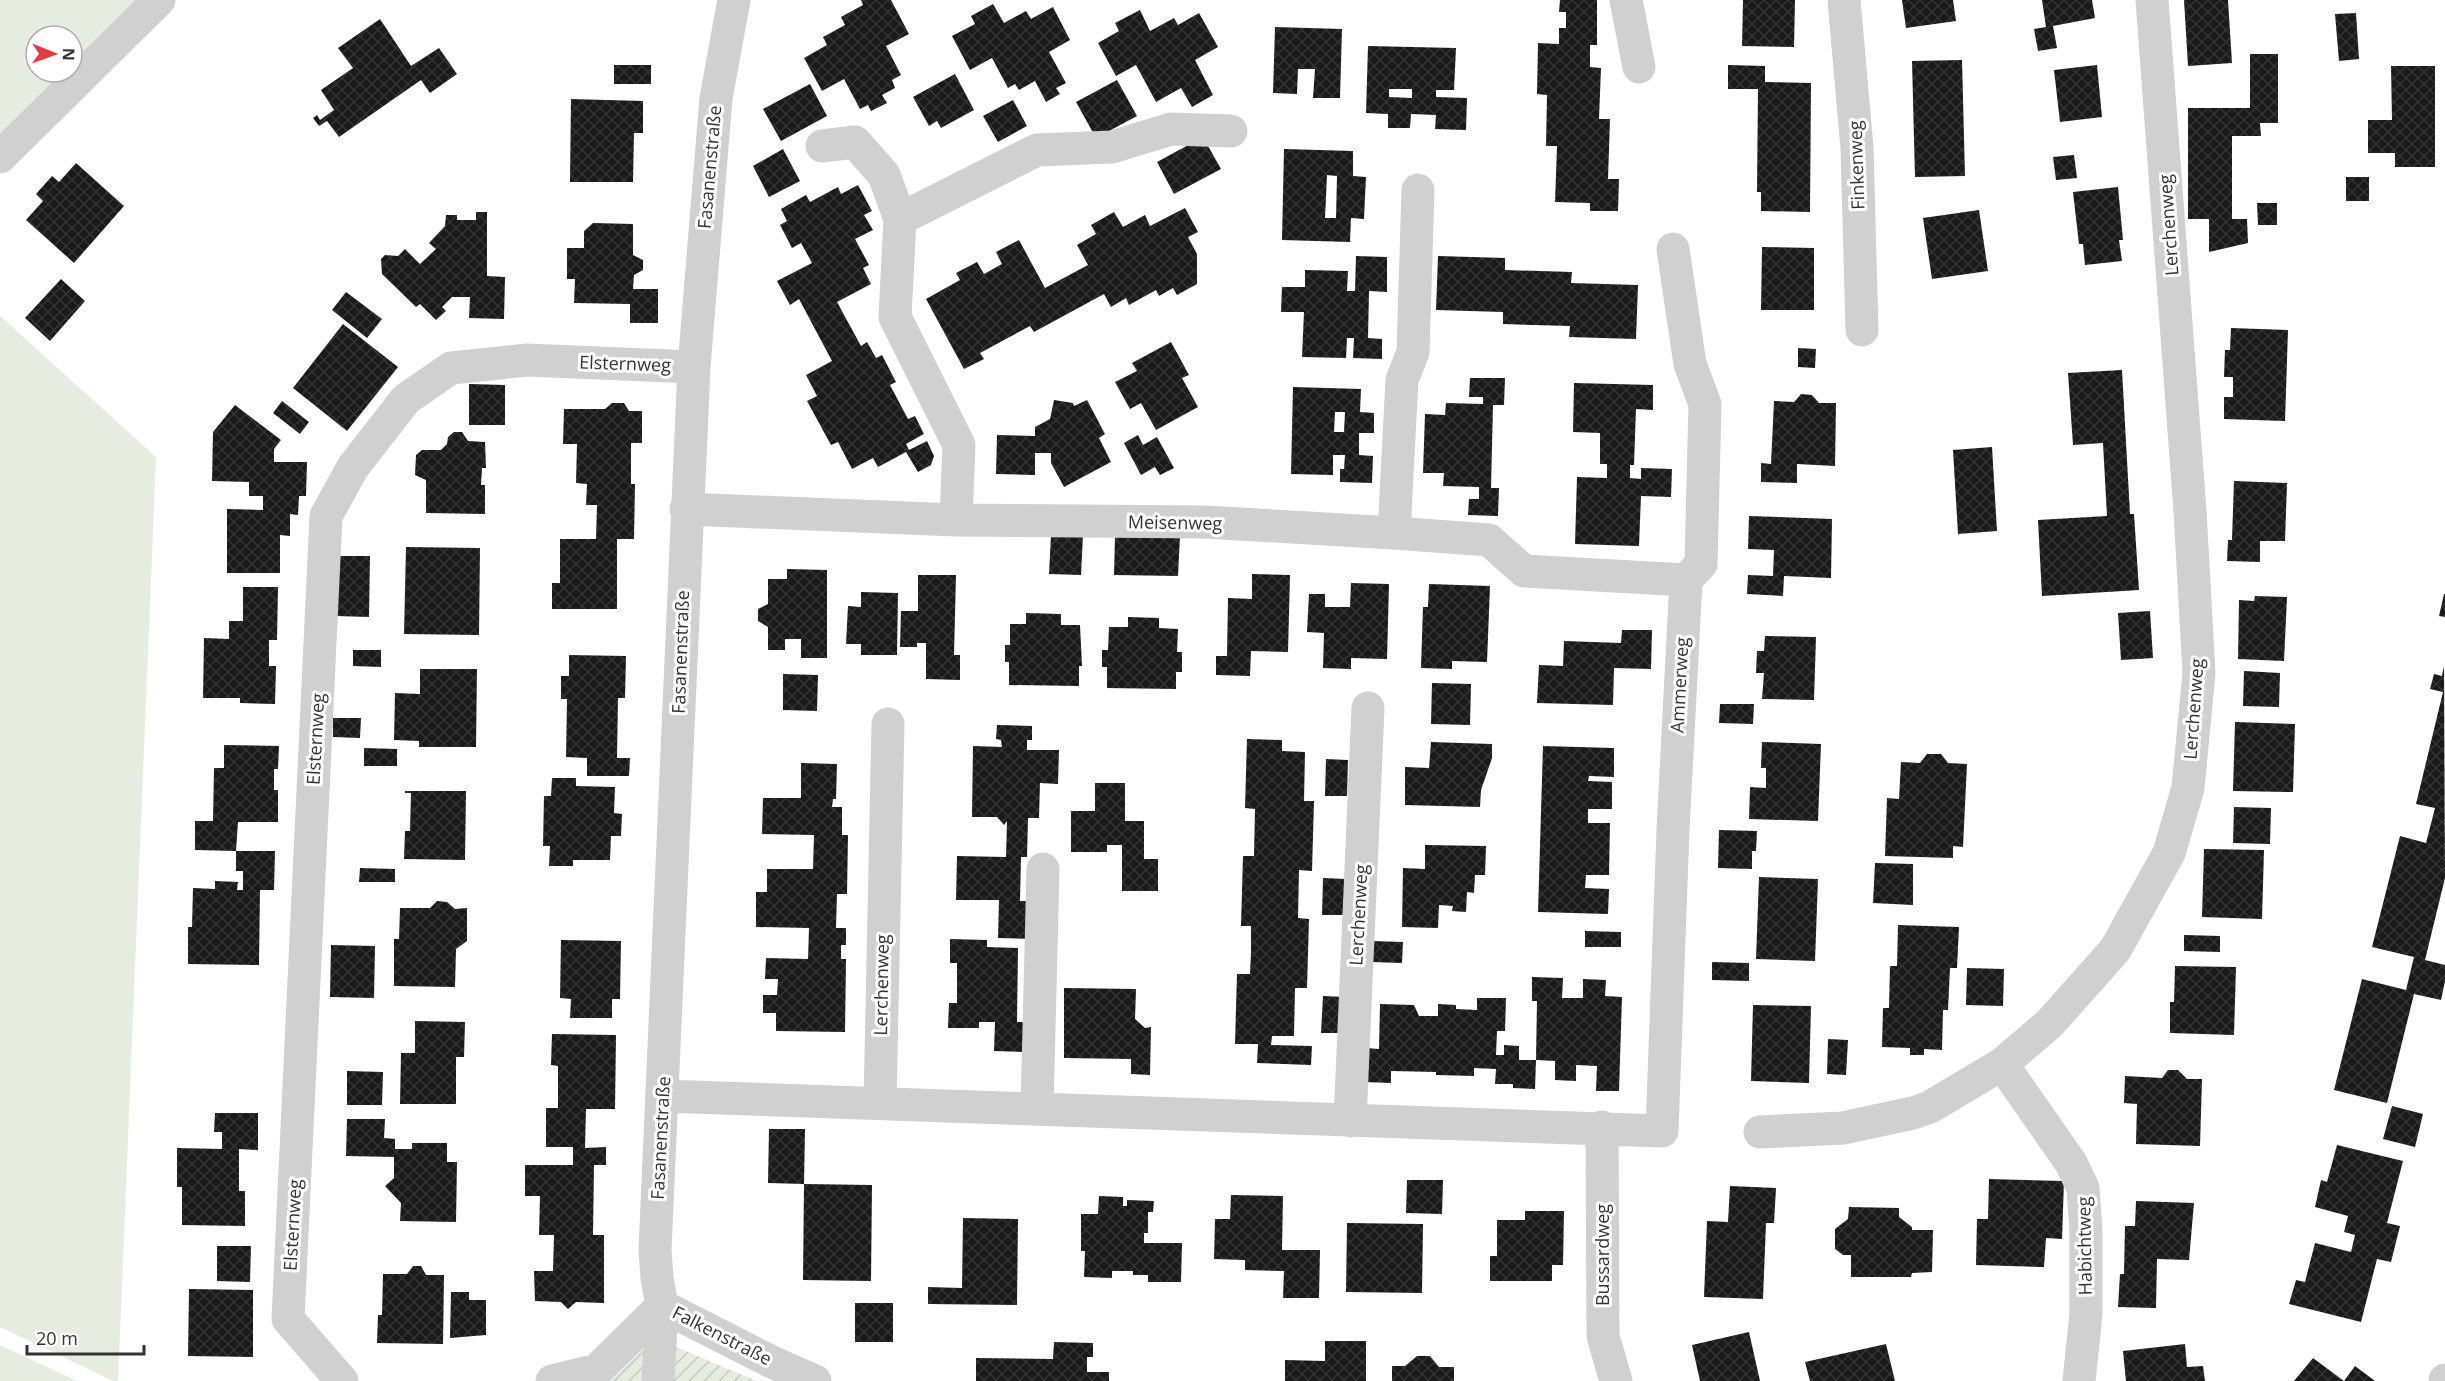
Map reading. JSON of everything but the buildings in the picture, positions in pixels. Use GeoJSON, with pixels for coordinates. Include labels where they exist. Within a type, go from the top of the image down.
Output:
{"type":"FeatureCollection","features":[{"type":"Feature","properties":{"kind":"street"},"geometry":{"type":"LineString","coordinates":[[0,157],[159,0]]}},
{"type":"Feature","properties":{"kind":"street","name":"Fasanenstraße"},"geometry":{"type":"LineString","coordinates":[[658,1381],[662,1306],[655,1250],[686,509],[694,367],[716,98],[734,0]]}},
{"type":"Feature","properties":{"kind":"street"},"geometry":{"type":"LineString","coordinates":[[1626,0],[1639,67]]}},
{"type":"Feature","properties":{"kind":"street","name":"Finkenweg"},"geometry":{"type":"LineString","coordinates":[[1844,0],[1857,148],[1862,330]]}},
{"type":"Feature","properties":{"kind":"street","name":"Lerchenweg"},"geometry":{"type":"LineString","coordinates":[[1760,1132],[1843,1128],[1913,1113],[1930,1107],[2002,1064],[2049,1024],[2115,950],[2169,853],[2188,788],[2199,673],[2190,511],[2152,0]]}},
{"type":"Feature","properties":{"kind":"street"},"geometry":{"type":"LineString","coordinates":[[900,219],[1037,150],[1112,147],[1171,129],[1231,131]]}},
{"type":"Feature","properties":{"kind":"street"},"geometry":{"type":"LineString","coordinates":[[822,146],[855,142],[884,175],[900,219],[895,317],[959,445],[956,520]]}},
{"type":"Feature","properties":{"kind":"street"},"geometry":{"type":"LineString","coordinates":[[1394,533],[1402,380],[1413,352],[1418,190]]}},
{"type":"Feature","properties":{"kind":"street","name":"Ammerweg"},"geometry":{"type":"LineString","coordinates":[[1602,1127],[1662,1131],[1673,830],[1686,580],[1701,564],[1706,404],[1690,364],[1673,249]]}},
{"type":"Feature","properties":{"kind":"street","name":"Elsternweg"},"geometry":{"type":"LineString","coordinates":[[342,1381],[288,1319],[326,516],[353,467],[406,399],[451,368],[527,360],[694,367]]}},
{"type":"Feature","properties":{"kind":"street","name":"Meisenweg"},"geometry":{"type":"LineString","coordinates":[[686,509],[956,520],[1205,522],[1394,533],[1489,540],[1524,571],[1686,580]]}},
{"type":"Feature","properties":{"kind":"street","name":"Lerchenweg"},"geometry":{"type":"LineString","coordinates":[[1350,1121],[1368,708]]}},
{"type":"Feature","properties":{"kind":"street","name":"Lerchenweg"},"geometry":{"type":"LineString","coordinates":[[880,1103],[888,724]]}},
{"type":"Feature","properties":{"kind":"street"},"geometry":{"type":"LineString","coordinates":[[1037,1108],[1043,869]]}},
{"type":"Feature","properties":{"kind":"street","name":"Habichtweg"},"geometry":{"type":"LineString","coordinates":[[2002,1064],[2070,1163],[2083,1188],[2086,1231],[2086,1314],[2079,1381]]}},
{"type":"Feature","properties":{"kind":"street"},"geometry":{"type":"LineString","coordinates":[[663,1096],[1350,1121],[1602,1127]]}},
{"type":"Feature","properties":{"kind":"street","name":"Bussardweg"},"geometry":{"type":"LineString","coordinates":[[1602,1127],[1603,1336],[1616,1381]]}},
{"type":"Feature","properties":{"kind":"street"},"geometry":{"type":"LineString","coordinates":[[552,1381],[597,1370],[662,1306]]}},
{"type":"Feature","properties":{"kind":"street","name":"Falkenstraße"},"geometry":{"type":"LineString","coordinates":[[662,1306],[772,1362],[815,1381]]}},
{"type":"Feature","properties":{"kind":"shaded area"},"geometry":{"type":"Polygon","coordinates":[[[0,0],[148,0],[84,65],[84,24],[24,24],[24,84],[65,84],[0,150],[0,0]]]}},
{"type":"Feature","properties":{"kind":"shaded area"},"geometry":{"type":"Polygon","coordinates":[[[0,316],[156,457],[118,1381],[113,1381],[0,1327],[0,316]]]}},
{"type":"Feature","properties":{"kind":"shaded area"},"geometry":{"type":"Polygon","coordinates":[[[645,1334],[757,1381],[600,1381],[645,1334]]]}},
{"type":"Feature","properties":{"kind":"shaded area"},"geometry":{"type":"Polygon","coordinates":[[[0,1345],[77,1381],[0,1381],[0,1345]]]}}]}
